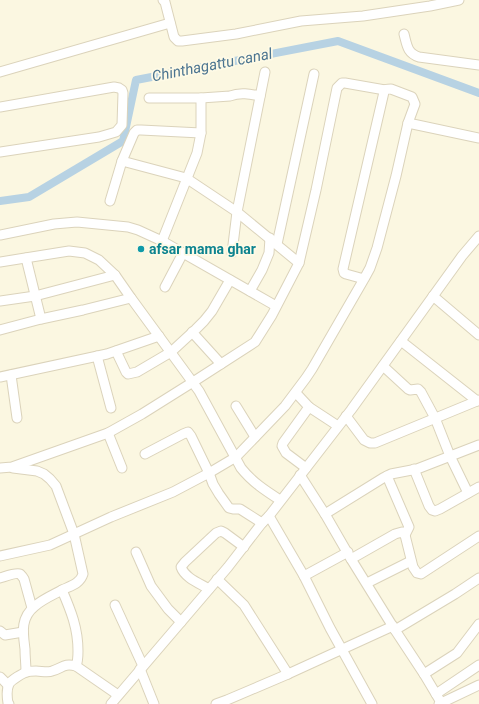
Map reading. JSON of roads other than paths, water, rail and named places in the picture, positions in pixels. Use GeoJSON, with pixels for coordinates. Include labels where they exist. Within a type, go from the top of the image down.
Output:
{"type":"FeatureCollection","features":[{"type":"Feature","properties":{"kind":"street"},"geometry":{"type":"LineString","coordinates":[[166,1],[174,37],[178,41],[182,41],[236,34],[301,21],[363,16],[459,0]]}},
{"type":"Feature","properties":{"kind":"street"},"geometry":{"type":"LineString","coordinates":[[0,72],[170,23]]}},
{"type":"Feature","properties":{"kind":"street"},"geometry":{"type":"LineString","coordinates":[[404,34],[409,51],[413,55],[479,65]]}},
{"type":"Feature","properties":{"kind":"street"},"geometry":{"type":"LineString","coordinates":[[232,253],[238,212],[265,72]]}},
{"type":"Feature","properties":{"kind":"street"},"geometry":{"type":"LineString","coordinates":[[250,291],[262,270],[273,241],[314,74]]}},
{"type":"Feature","properties":{"kind":"street"},"geometry":{"type":"LineString","coordinates":[[0,556],[50,546],[110,517],[173,492],[236,457],[285,406],[296,393],[312,369],[370,268],[377,248],[396,176],[408,123],[415,104],[412,97],[387,88],[385,90],[342,83],[337,88],[299,263],[272,315],[255,342],[142,414],[108,433],[12,467]]}},
{"type":"Feature","properties":{"kind":"street"},"geometry":{"type":"LineString","coordinates":[[0,107],[114,87],[119,88],[124,93],[122,125],[119,130],[112,134],[0,152]]}},
{"type":"Feature","properties":{"kind":"street"},"geometry":{"type":"LineString","coordinates":[[364,279],[346,274],[342,269],[385,90]]}},
{"type":"Feature","properties":{"kind":"street"},"geometry":{"type":"LineString","coordinates":[[149,98],[201,98],[230,96],[243,93],[260,96]]}},
{"type":"Feature","properties":{"kind":"street"},"geometry":{"type":"LineString","coordinates":[[162,240],[197,153],[201,133],[201,98]]}},
{"type":"Feature","properties":{"kind":"street"},"geometry":{"type":"LineString","coordinates":[[408,123],[479,138]]}},
{"type":"Feature","properties":{"kind":"street"},"geometry":{"type":"LineString","coordinates":[[110,201],[122,160],[132,136],[137,130],[201,133]]}},
{"type":"Feature","properties":{"kind":"street"},"geometry":{"type":"LineString","coordinates":[[122,160],[186,178],[238,212],[299,263]]}},
{"type":"Feature","properties":{"kind":"street"},"geometry":{"type":"LineString","coordinates":[[0,235],[54,224],[77,222],[128,227],[162,240],[276,306]]}},
{"type":"Feature","properties":{"kind":"street"},"geometry":{"type":"LineString","coordinates":[[110,704],[209,590],[269,516],[346,416],[462,256],[479,236]]}},
{"type":"Feature","properties":{"kind":"street"},"geometry":{"type":"LineString","coordinates":[[0,262],[69,251],[85,253],[99,260],[115,275],[200,391],[242,468],[254,482],[280,500]]}},
{"type":"Feature","properties":{"kind":"street"},"geometry":{"type":"LineString","coordinates":[[165,288],[183,253]]}},
{"type":"Feature","properties":{"kind":"street"},"geometry":{"type":"LineString","coordinates":[[26,258],[41,319]]}},
{"type":"Feature","properties":{"kind":"street"},"geometry":{"type":"LineString","coordinates":[[0,301],[35,296],[115,275]]}},
{"type":"Feature","properties":{"kind":"street"},"geometry":{"type":"LineString","coordinates":[[116,351],[128,374],[137,372],[171,352],[204,321],[218,302],[230,280]]}},
{"type":"Feature","properties":{"kind":"street"},"geometry":{"type":"LineString","coordinates":[[433,296],[479,335]]}},
{"type":"Feature","properties":{"kind":"street"},"geometry":{"type":"LineString","coordinates":[[0,330],[131,298]]}},
{"type":"Feature","properties":{"kind":"street"},"geometry":{"type":"LineString","coordinates":[[192,332],[221,364]]}},
{"type":"Feature","properties":{"kind":"street"},"geometry":{"type":"LineString","coordinates":[[0,377],[97,356],[159,336]]}},
{"type":"Feature","properties":{"kind":"street"},"geometry":{"type":"LineString","coordinates":[[400,341],[478,401]]}},
{"type":"Feature","properties":{"kind":"street"},"geometry":{"type":"LineString","coordinates":[[97,356],[111,408]]}},
{"type":"Feature","properties":{"kind":"street"},"geometry":{"type":"LineString","coordinates":[[383,366],[408,389],[418,390],[421,392],[435,418],[450,456],[468,494]]}},
{"type":"Feature","properties":{"kind":"street"},"geometry":{"type":"LineString","coordinates":[[11,375],[17,418]]}},
{"type":"Feature","properties":{"kind":"street"},"geometry":{"type":"LineString","coordinates":[[296,393],[309,407],[338,426]]}},
{"type":"Feature","properties":{"kind":"street"},"geometry":{"type":"LineString","coordinates":[[346,416],[364,440],[370,443],[375,443],[478,401]]}},
{"type":"Feature","properties":{"kind":"street"},"geometry":{"type":"LineString","coordinates":[[236,406],[255,437]]}},
{"type":"Feature","properties":{"kind":"street"},"geometry":{"type":"LineString","coordinates":[[309,407],[283,443],[282,446],[286,453],[303,471],[325,514],[441,704],[479,685]]}},
{"type":"Feature","properties":{"kind":"street"},"geometry":{"type":"LineString","coordinates":[[145,454],[188,432],[213,484],[229,508],[243,510],[262,523]]}},
{"type":"Feature","properties":{"kind":"street"},"geometry":{"type":"LineString","coordinates":[[108,433],[122,468]]}},
{"type":"Feature","properties":{"kind":"street"},"geometry":{"type":"LineString","coordinates":[[325,514],[391,474],[414,470],[479,445]]}},
{"type":"Feature","properties":{"kind":"street"},"geometry":{"type":"LineString","coordinates":[[0,468],[12,467],[37,471],[44,474],[56,486],[74,534],[83,574],[78,583],[62,590],[36,605],[28,612],[24,623],[23,632],[26,672]]}},
{"type":"Feature","properties":{"kind":"street"},"geometry":{"type":"LineString","coordinates":[[414,470],[429,506],[435,511],[479,487]]}},
{"type":"Feature","properties":{"kind":"street"},"geometry":{"type":"LineString","coordinates":[[387,476],[409,527],[405,535],[411,561],[414,570],[417,573],[421,574],[479,536]]}},
{"type":"Feature","properties":{"kind":"street"},"geometry":{"type":"LineString","coordinates":[[269,516],[304,576],[330,628],[372,704]]}},
{"type":"Feature","properties":{"kind":"street"},"geometry":{"type":"LineString","coordinates":[[209,590],[183,572],[181,567],[185,562],[216,533],[221,531],[244,547]]}},
{"type":"Feature","properties":{"kind":"street"},"geometry":{"type":"LineString","coordinates":[[304,576],[395,534],[402,532],[405,535]]}},
{"type":"Feature","properties":{"kind":"street"},"geometry":{"type":"LineString","coordinates":[[136,552],[145,576],[151,586],[168,609],[181,622]]}},
{"type":"Feature","properties":{"kind":"street"},"geometry":{"type":"LineString","coordinates":[[367,583],[411,561]]}},
{"type":"Feature","properties":{"kind":"street"},"geometry":{"type":"LineString","coordinates":[[0,578],[20,574],[24,579],[32,608]]}},
{"type":"Feature","properties":{"kind":"street"},"geometry":{"type":"LineString","coordinates":[[216,704],[228,702],[394,628],[456,594],[479,578]]}},
{"type":"Feature","properties":{"kind":"street"},"geometry":{"type":"LineString","coordinates":[[217,579],[244,605],[288,674]]}},
{"type":"Feature","properties":{"kind":"street"},"geometry":{"type":"LineString","coordinates":[[62,590],[71,610],[77,630],[78,662],[76,666]]}},
{"type":"Feature","properties":{"kind":"street"},"geometry":{"type":"LineString","coordinates":[[115,605],[142,668],[154,704]]}},
{"type":"Feature","properties":{"kind":"street"},"geometry":{"type":"LineString","coordinates":[[424,674],[456,653],[479,624]]}},
{"type":"Feature","properties":{"kind":"street"},"geometry":{"type":"LineString","coordinates":[[0,631],[5,635],[23,632]]}},
{"type":"Feature","properties":{"kind":"street"},"geometry":{"type":"LineString","coordinates":[[7,704],[8,685],[12,680],[26,672],[48,672],[66,665],[76,666],[118,695]]}},
{"type":"Feature","properties":{"kind":"street"},"geometry":{"type":"LineString","coordinates":[[436,694],[479,665]]}},
{"type":"Feature","properties":{"kind":"street"},"geometry":{"type":"LineString","coordinates":[[0,677],[8,685]]}},
{"type":"Feature","properties":{"kind":"waterway","name":"Chinthagattu canal"},"geometry":{"type":"LineString","coordinates":[[0,201],[29,197],[123,141],[136,80],[338,41],[479,93]]}},
{"type":"Feature","properties":{"kind":"place","name":"afsar mama ghar"},"geometry":{"type":"Point","coordinates":[141,249]}}]}
